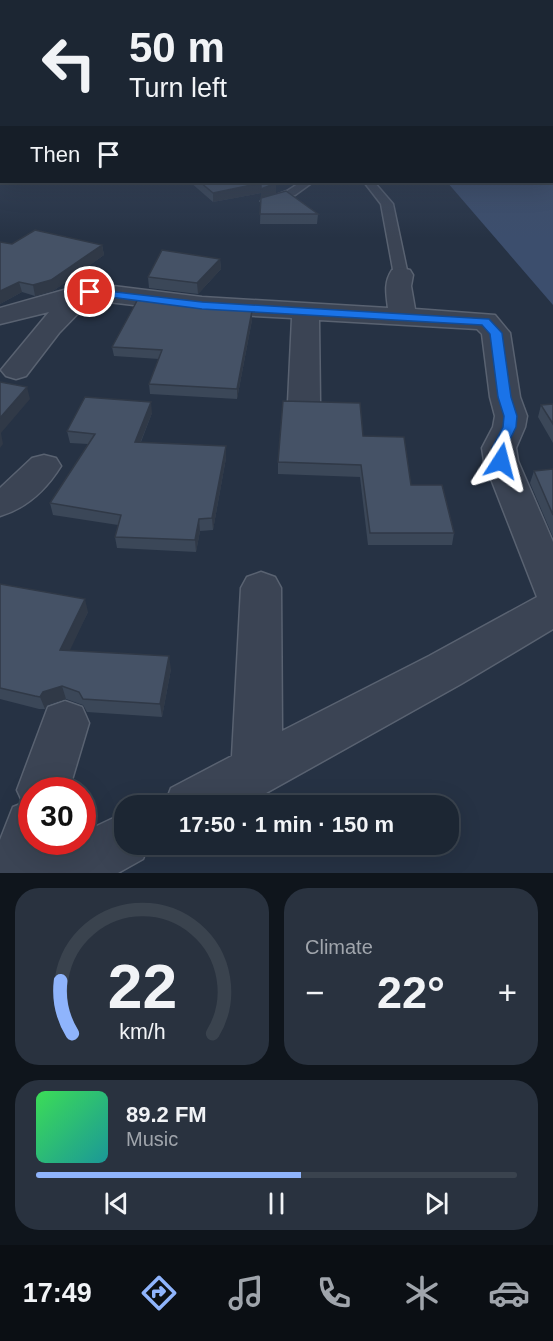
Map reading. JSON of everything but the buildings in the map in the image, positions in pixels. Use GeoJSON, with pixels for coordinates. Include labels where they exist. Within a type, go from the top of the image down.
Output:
{"type":"FeatureCollection","features":[{"type":"Feature","properties":{"kind":"street"},"geometry":{"type":"LineString","coordinates":[[401,275],[398,286],[403,316]]}},
{"type":"Feature","properties":{"kind":"street"},"geometry":{"type":"LineString","coordinates":[[0,316],[85,292],[98,292],[202,306],[478,320],[493,327],[496,333],[505,397],[511,416],[509,427],[499,448],[501,461],[553,589]]}},
{"type":"Feature","properties":{"kind":"street"},"geometry":{"type":"LineString","coordinates":[[16,370],[49,327],[85,292]]}},
{"type":"Feature","properties":{"kind":"street"},"geometry":{"type":"LineString","coordinates":[[304,402],[306,313]]}},
{"type":"Feature","properties":{"kind":"street"},"geometry":{"type":"LineString","coordinates":[[0,503],[15,495],[44,466]]}},
{"type":"Feature","properties":{"kind":"street"},"geometry":{"type":"LineString","coordinates":[[257,770],[261,588]]}},
{"type":"Feature","properties":{"kind":"street"},"geometry":{"type":"LineString","coordinates":[[210,795],[445,670],[553,608]]}},
{"type":"Feature","properties":{"kind":"street"},"geometry":{"type":"LineString","coordinates":[[47,777],[64,723]]}},
{"type":"Feature","properties":{"kind":"street"},"geometry":{"type":"LineString","coordinates":[[63,873],[114,845]]}},
{"type":"Feature","properties":{"kind":"street"},"geometry":{"type":"LineString","coordinates":[[16,873],[22,855]]}},
{"type":"Feature","properties":{"kind":"lane"},"geometry":{"type":"LineString","coordinates":[[262,203],[291,193],[306,183]]}},
{"type":"Feature","properties":{"kind":"lane"},"geometry":{"type":"LineString","coordinates":[[370,183],[387,204],[401,275]]}},
{"type":"Feature","properties":{"kind":"water"},"geometry":{"type":"Polygon","coordinates":[[[448,183],[553,183],[553,305],[448,183]]]}},
{"type":"Feature","properties":{"kind":"route"},"geometry":{"type":"LineString","coordinates":[[90,292],[202,306],[485,321],[493,327],[496,333],[505,397],[511,416],[509,427],[499,448],[501,461]]}}]}
